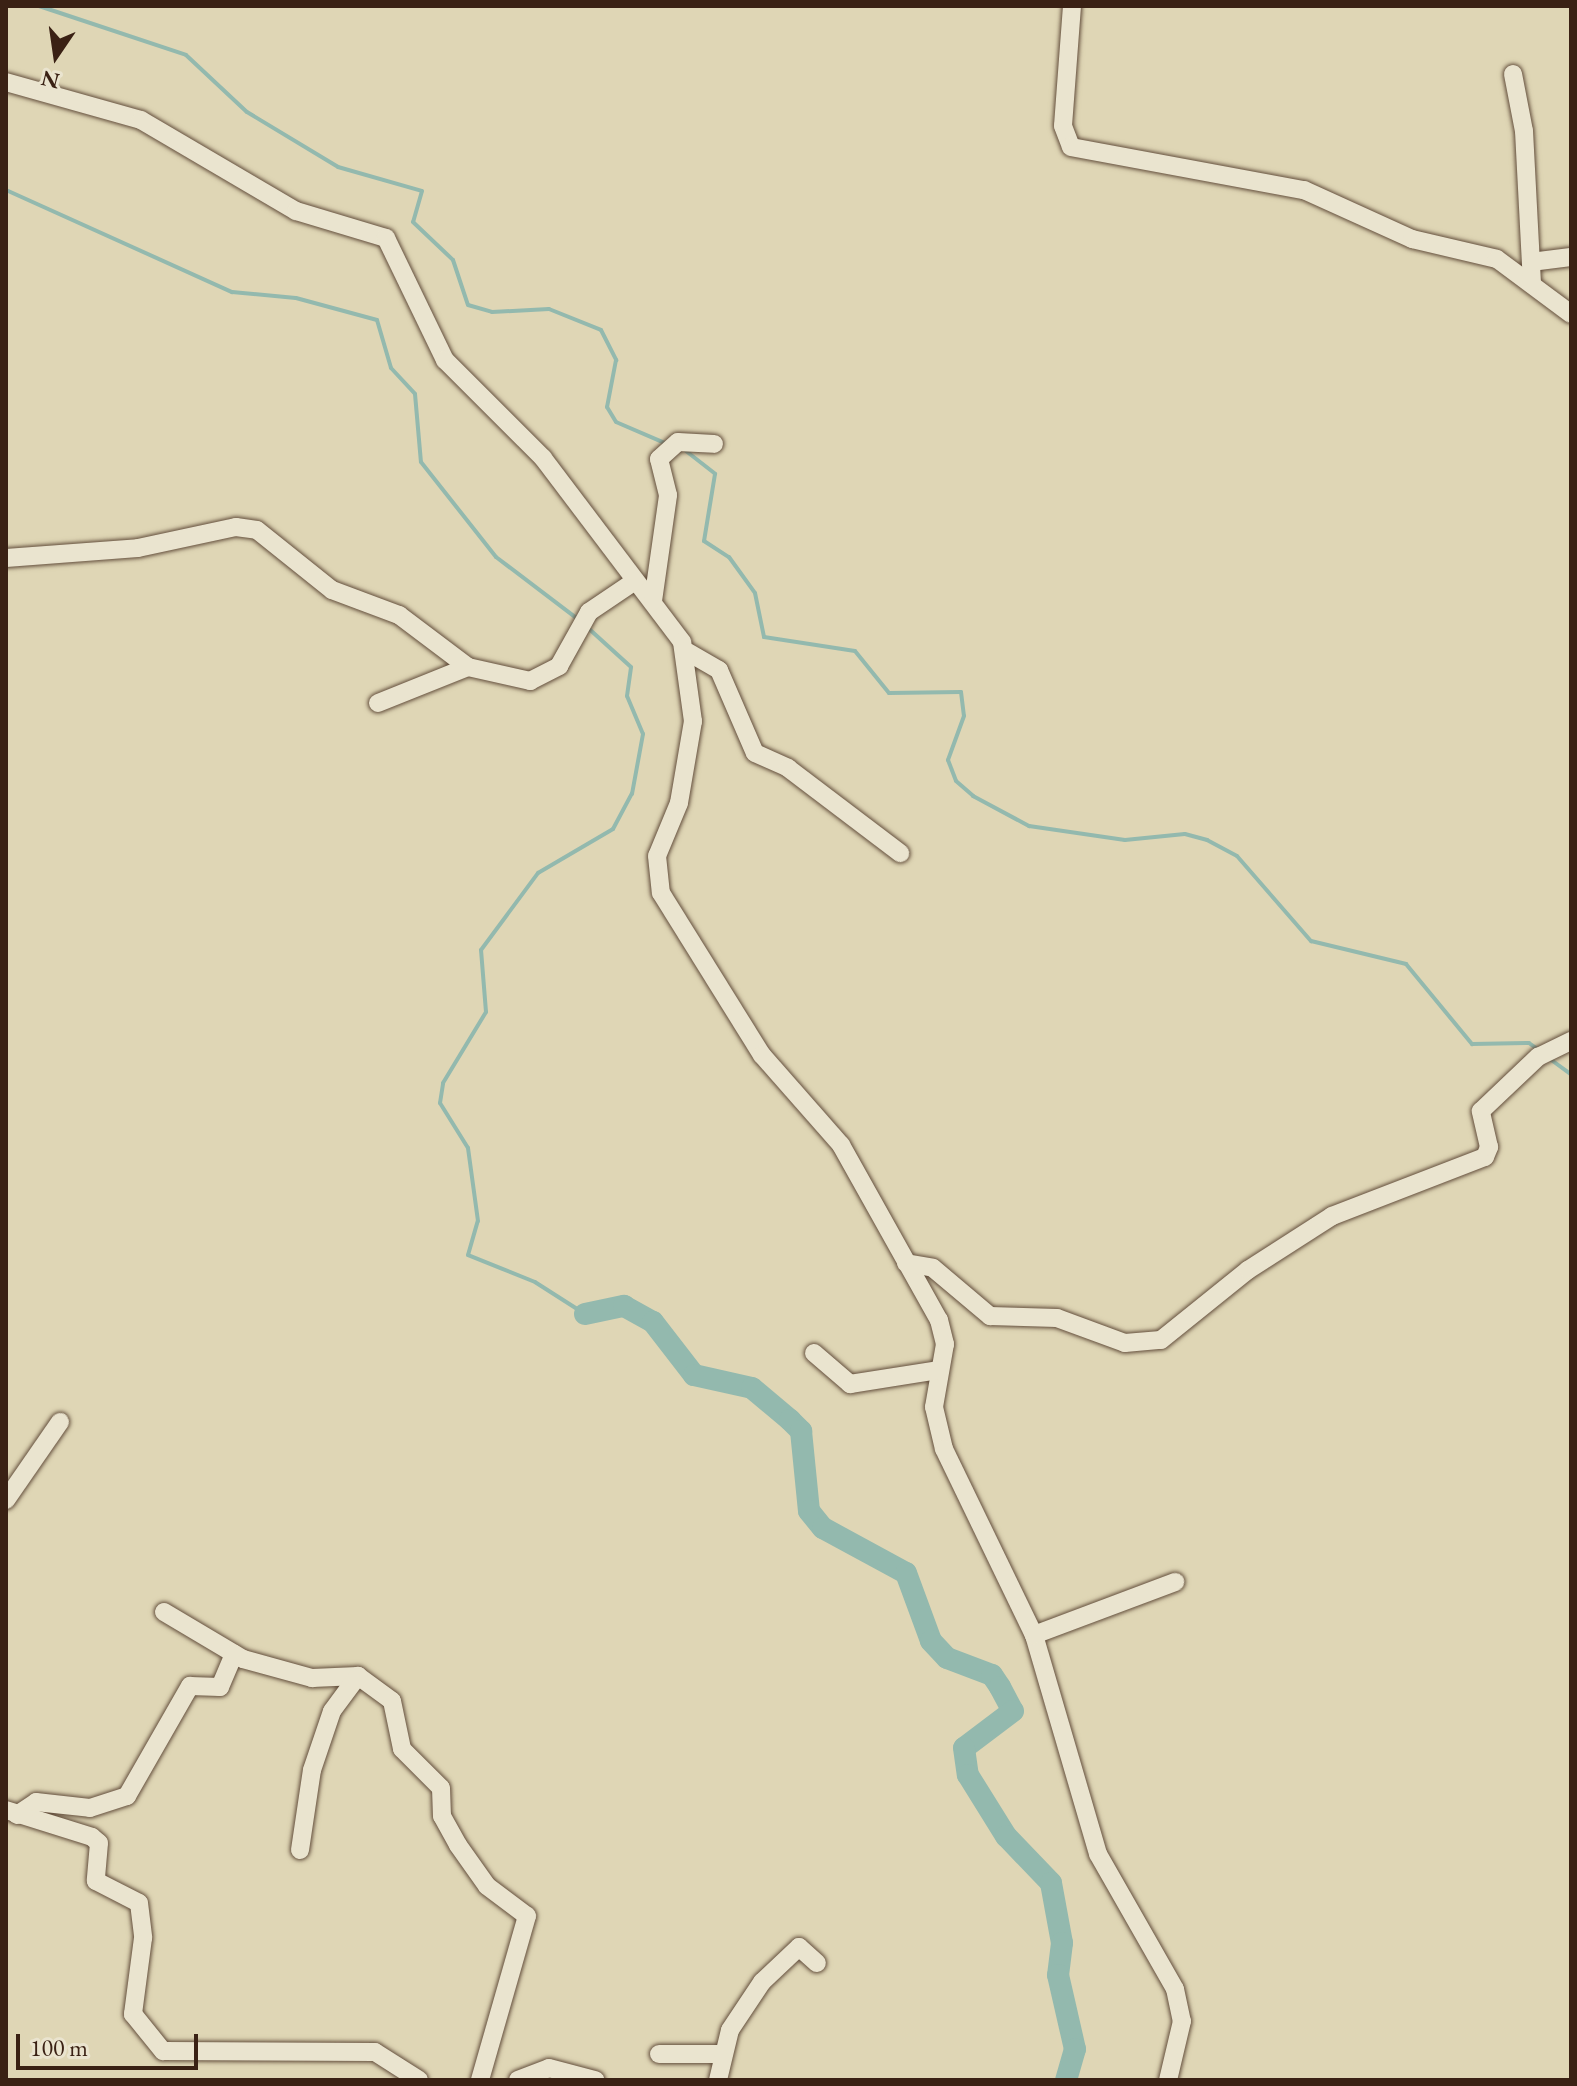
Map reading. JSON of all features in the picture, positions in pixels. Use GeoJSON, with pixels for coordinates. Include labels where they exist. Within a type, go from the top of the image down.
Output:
{"type":"FeatureCollection","features":[{"type":"Feature","properties":{"kind":"street"},"geometry":{"type":"LineString","coordinates":[[1072,6],[1063,126],[1071,147],[1290,186],[1412,239],[1497,259],[1571,314]]}},
{"type":"Feature","properties":{"kind":"street"},"geometry":{"type":"LineString","coordinates":[[1513,74],[1524,131],[1532,284]]}},
{"type":"Feature","properties":{"kind":"street"},"geometry":{"type":"LineString","coordinates":[[6,82],[141,120],[296,211],[386,238],[445,360],[543,458],[653,601],[686,651],[719,670],[755,753],[788,768],[900,853]]}},
{"type":"Feature","properties":{"kind":"street"},"geometry":{"type":"LineString","coordinates":[[1531,262],[1571,257]]}},
{"type":"Feature","properties":{"kind":"street"},"geometry":{"type":"LineString","coordinates":[[653,601],[668,495],[659,459],[678,442],[714,444]]}},
{"type":"Feature","properties":{"kind":"street"},"geometry":{"type":"LineString","coordinates":[[6,558],[257,530],[332,590],[399,615],[468,667],[541,678],[559,666],[589,612],[635,581]]}},
{"type":"Feature","properties":{"kind":"street"},"geometry":{"type":"LineString","coordinates":[[686,651],[693,721],[676,813],[657,856],[661,893],[762,1055],[841,1145],[939,1320],[945,1344],[938,1370],[934,1407],[944,1449],[1034,1635],[1058,1699],[1091,1837],[1175,1989],[1182,2021],[1168,2080]]}},
{"type":"Feature","properties":{"kind":"street"},"geometry":{"type":"LineString","coordinates":[[378,703],[468,667]]}},
{"type":"Feature","properties":{"kind":"street"},"geometry":{"type":"LineString","coordinates":[[906,1263],[933,1268],[990,1316],[1057,1318],[1125,1343],[1150,1343],[1332,1216],[1488,1155],[1480,1112],[1554,1048]]}},
{"type":"Feature","properties":{"kind":"street"},"geometry":{"type":"LineString","coordinates":[[814,1353],[850,1384],[938,1370]]}},
{"type":"Feature","properties":{"kind":"street"},"geometry":{"type":"LineString","coordinates":[[6,1500],[60,1422]]}},
{"type":"Feature","properties":{"kind":"street"},"geometry":{"type":"LineString","coordinates":[[1034,1635],[1175,1582]]}},
{"type":"Feature","properties":{"kind":"street"},"geometry":{"type":"LineString","coordinates":[[164,1612],[209,1633],[234,1654],[312,1678],[358,1676],[392,1701],[402,1749],[441,1788],[444,1821],[483,1882],[527,1914],[480,2080]]}},
{"type":"Feature","properties":{"kind":"street"},"geometry":{"type":"LineString","coordinates":[[11,1812],[36,1802],[90,1808],[123,1799],[190,1686],[220,1687],[234,1654]]}},
{"type":"Feature","properties":{"kind":"street"},"geometry":{"type":"LineString","coordinates":[[300,1850],[312,1770],[332,1711],[358,1676]]}},
{"type":"Feature","properties":{"kind":"street"},"geometry":{"type":"LineString","coordinates":[[11,1812],[96,1840],[96,1881],[131,1894],[143,1908],[133,2014],[156,2046],[198,2055],[375,2052],[419,2080]]}},
{"type":"Feature","properties":{"kind":"street"},"geometry":{"type":"LineString","coordinates":[[718,2080],[723,2054],[746,2001],[801,1946],[817,1963]]}},
{"type":"Feature","properties":{"kind":"street"},"geometry":{"type":"LineString","coordinates":[[659,2054],[723,2054]]}},
{"type":"Feature","properties":{"kind":"street"},"geometry":{"type":"LineString","coordinates":[[518,2080],[549,2068],[595,2080]]}},
{"type":"Feature","properties":{"kind":"waterway"},"geometry":{"type":"LineString","coordinates":[[39,6],[186,55],[247,112],[338,167],[422,191],[413,222],[453,260],[468,305],[492,312],[549,309],[601,330],[616,360],[607,407],[616,422],[667,444]]}},
{"type":"Feature","properties":{"kind":"waterway"},"geometry":{"type":"LineString","coordinates":[[6,190],[232,292],[296,298],[377,320],[391,368],[415,394],[421,462],[496,557],[579,620]]}},
{"type":"Feature","properties":{"kind":"waterway"},"geometry":{"type":"LineString","coordinates":[[686,451],[715,474],[704,541],[729,557],[755,593],[764,637],[855,651],[889,693],[961,692],[964,716],[948,760],[956,781],[973,796],[1029,826],[1125,840],[1185,834],[1207,840],[1237,856],[1311,941],[1406,964],[1472,1044],[1529,1043],[1540,1051]]}},
{"type":"Feature","properties":{"kind":"waterway"},"geometry":{"type":"LineString","coordinates":[[585,1314],[535,1282],[468,1255],[478,1221],[468,1148],[440,1103],[443,1083],[486,1012],[481,950],[538,873],[613,829],[632,794],[643,734],[627,696],[631,667],[586,626]]}},
{"type":"Feature","properties":{"kind":"waterway"},"geometry":{"type":"LineString","coordinates":[[1550,1059],[1571,1074]]}},
{"type":"Feature","properties":{"kind":"waterway"},"geometry":{"type":"LineString","coordinates":[[585,1314],[624,1306],[653,1322],[694,1375],[752,1388],[790,1420],[801,1431],[809,1511],[823,1528],[906,1573],[931,1641],[947,1658],[992,1675],[1000,1687],[1013,1711],[964,1748],[968,1775],[1006,1836],[1051,1883],[1062,1943],[1058,1975],[1075,2049],[1066,2080]]}}]}
